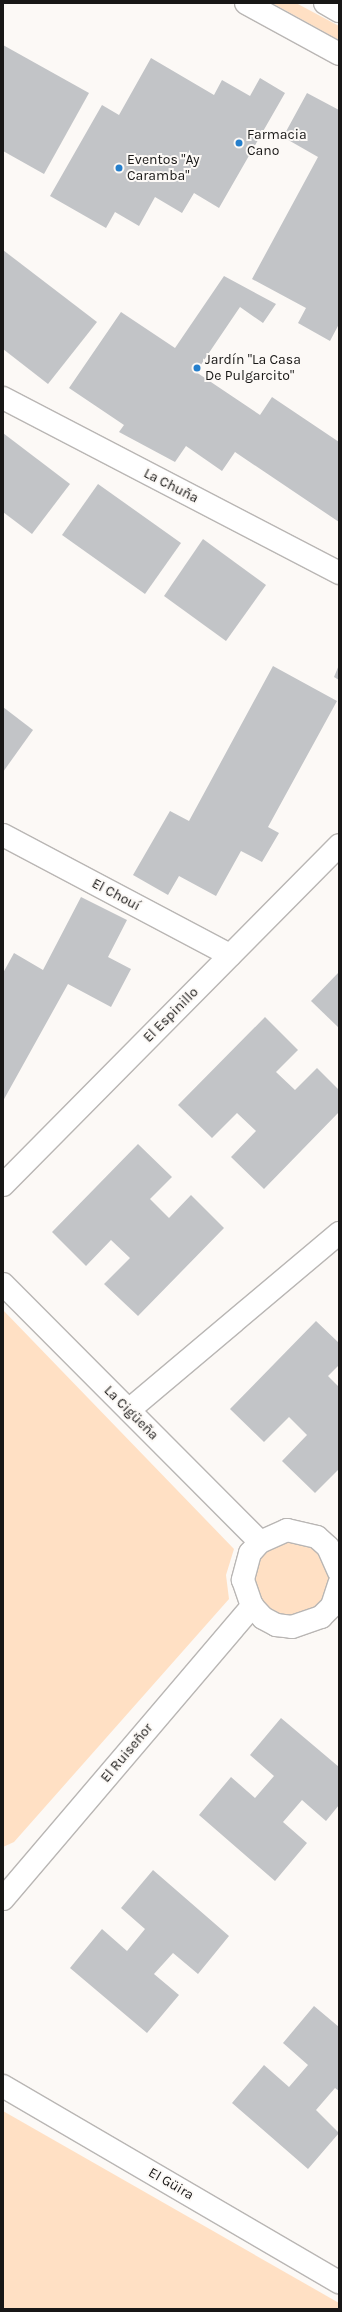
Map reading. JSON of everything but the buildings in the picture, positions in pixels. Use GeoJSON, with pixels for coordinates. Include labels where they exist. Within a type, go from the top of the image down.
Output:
{"type":"FeatureCollection","features":[{"type":"Feature","properties":{"kind":"street"},"geometry":{"type":"LineString","coordinates":[[246,3],[339,54]]}},
{"type":"Feature","properties":{"kind":"street"},"geometry":{"type":"LineString","coordinates":[[325,3],[339,11]]}},
{"type":"Feature","properties":{"kind":"street","name":"La Chuña"},"geometry":{"type":"LineString","coordinates":[[3,398],[339,573]]}},
{"type":"Feature","properties":{"kind":"street","name":"El Chouí"},"geometry":{"type":"LineString","coordinates":[[3,835],[230,955]]}},
{"type":"Feature","properties":{"kind":"street","name":"El Espinillo"},"geometry":{"type":"LineString","coordinates":[[3,1185],[339,845]]}},
{"type":"Feature","properties":{"kind":"street"},"geometry":{"type":"LineString","coordinates":[[129,1410],[339,1233]]}},
{"type":"Feature","properties":{"kind":"street","name":"La Cigüeña"},"geometry":{"type":"LineString","coordinates":[[3,1284],[260,1542]]}},
{"type":"Feature","properties":{"kind":"street"},"geometry":{"type":"LineString","coordinates":[[339,1572],[334,1544],[303,1531],[273,1534],[260,1542],[245,1566],[245,1594],[252,1606],[276,1625],[307,1625],[332,1606],[339,1584]]}},
{"type":"Feature","properties":{"kind":"street","name":"El Ruiseñor"},"geometry":{"type":"LineString","coordinates":[[5,1893],[252,1606]]}},
{"type":"Feature","properties":{"kind":"street","name":"El Güira"},"geometry":{"type":"LineString","coordinates":[[3,2086],[339,2282]]}},
{"type":"Feature","properties":{"kind":"shaded area"},"geometry":{"type":"Polygon","coordinates":[[[272,3],[296,3],[339,26],[339,40],[272,3]]]}},
{"type":"Feature","properties":{"kind":"shaded area"},"geometry":{"type":"Polygon","coordinates":[[[3,1310],[234,1549],[226,1575],[229,1599],[14,1842],[3,1847],[3,1310]]]}},
{"type":"Feature","properties":{"kind":"shaded area"},"geometry":{"type":"Polygon","coordinates":[[[292,1541],[306,1544],[319,1552],[327,1565],[330,1579],[327,1593],[319,1606],[306,1614],[292,1617],[278,1614],[265,1606],[257,1593],[254,1579],[257,1565],[265,1552],[278,1544],[292,1541]]]}},
{"type":"Feature","properties":{"kind":"shaded area"},"geometry":{"type":"Polygon","coordinates":[[[3,2111],[339,2303],[339,2309],[3,2309],[3,2111]]]}},
{"type":"Feature","properties":{"kind":"place","name":"Farmacia Cano"},"geometry":{"type":"Point","coordinates":[239,143]}},
{"type":"Feature","properties":{"kind":"place","name":"Eventos \"Ay Caramba\""},"geometry":{"type":"Point","coordinates":[119,168]}},
{"type":"Feature","properties":{"kind":"place","name":"Jardín \"La Casa De Pulgarcito\""},"geometry":{"type":"Point","coordinates":[197,368]}}]}
